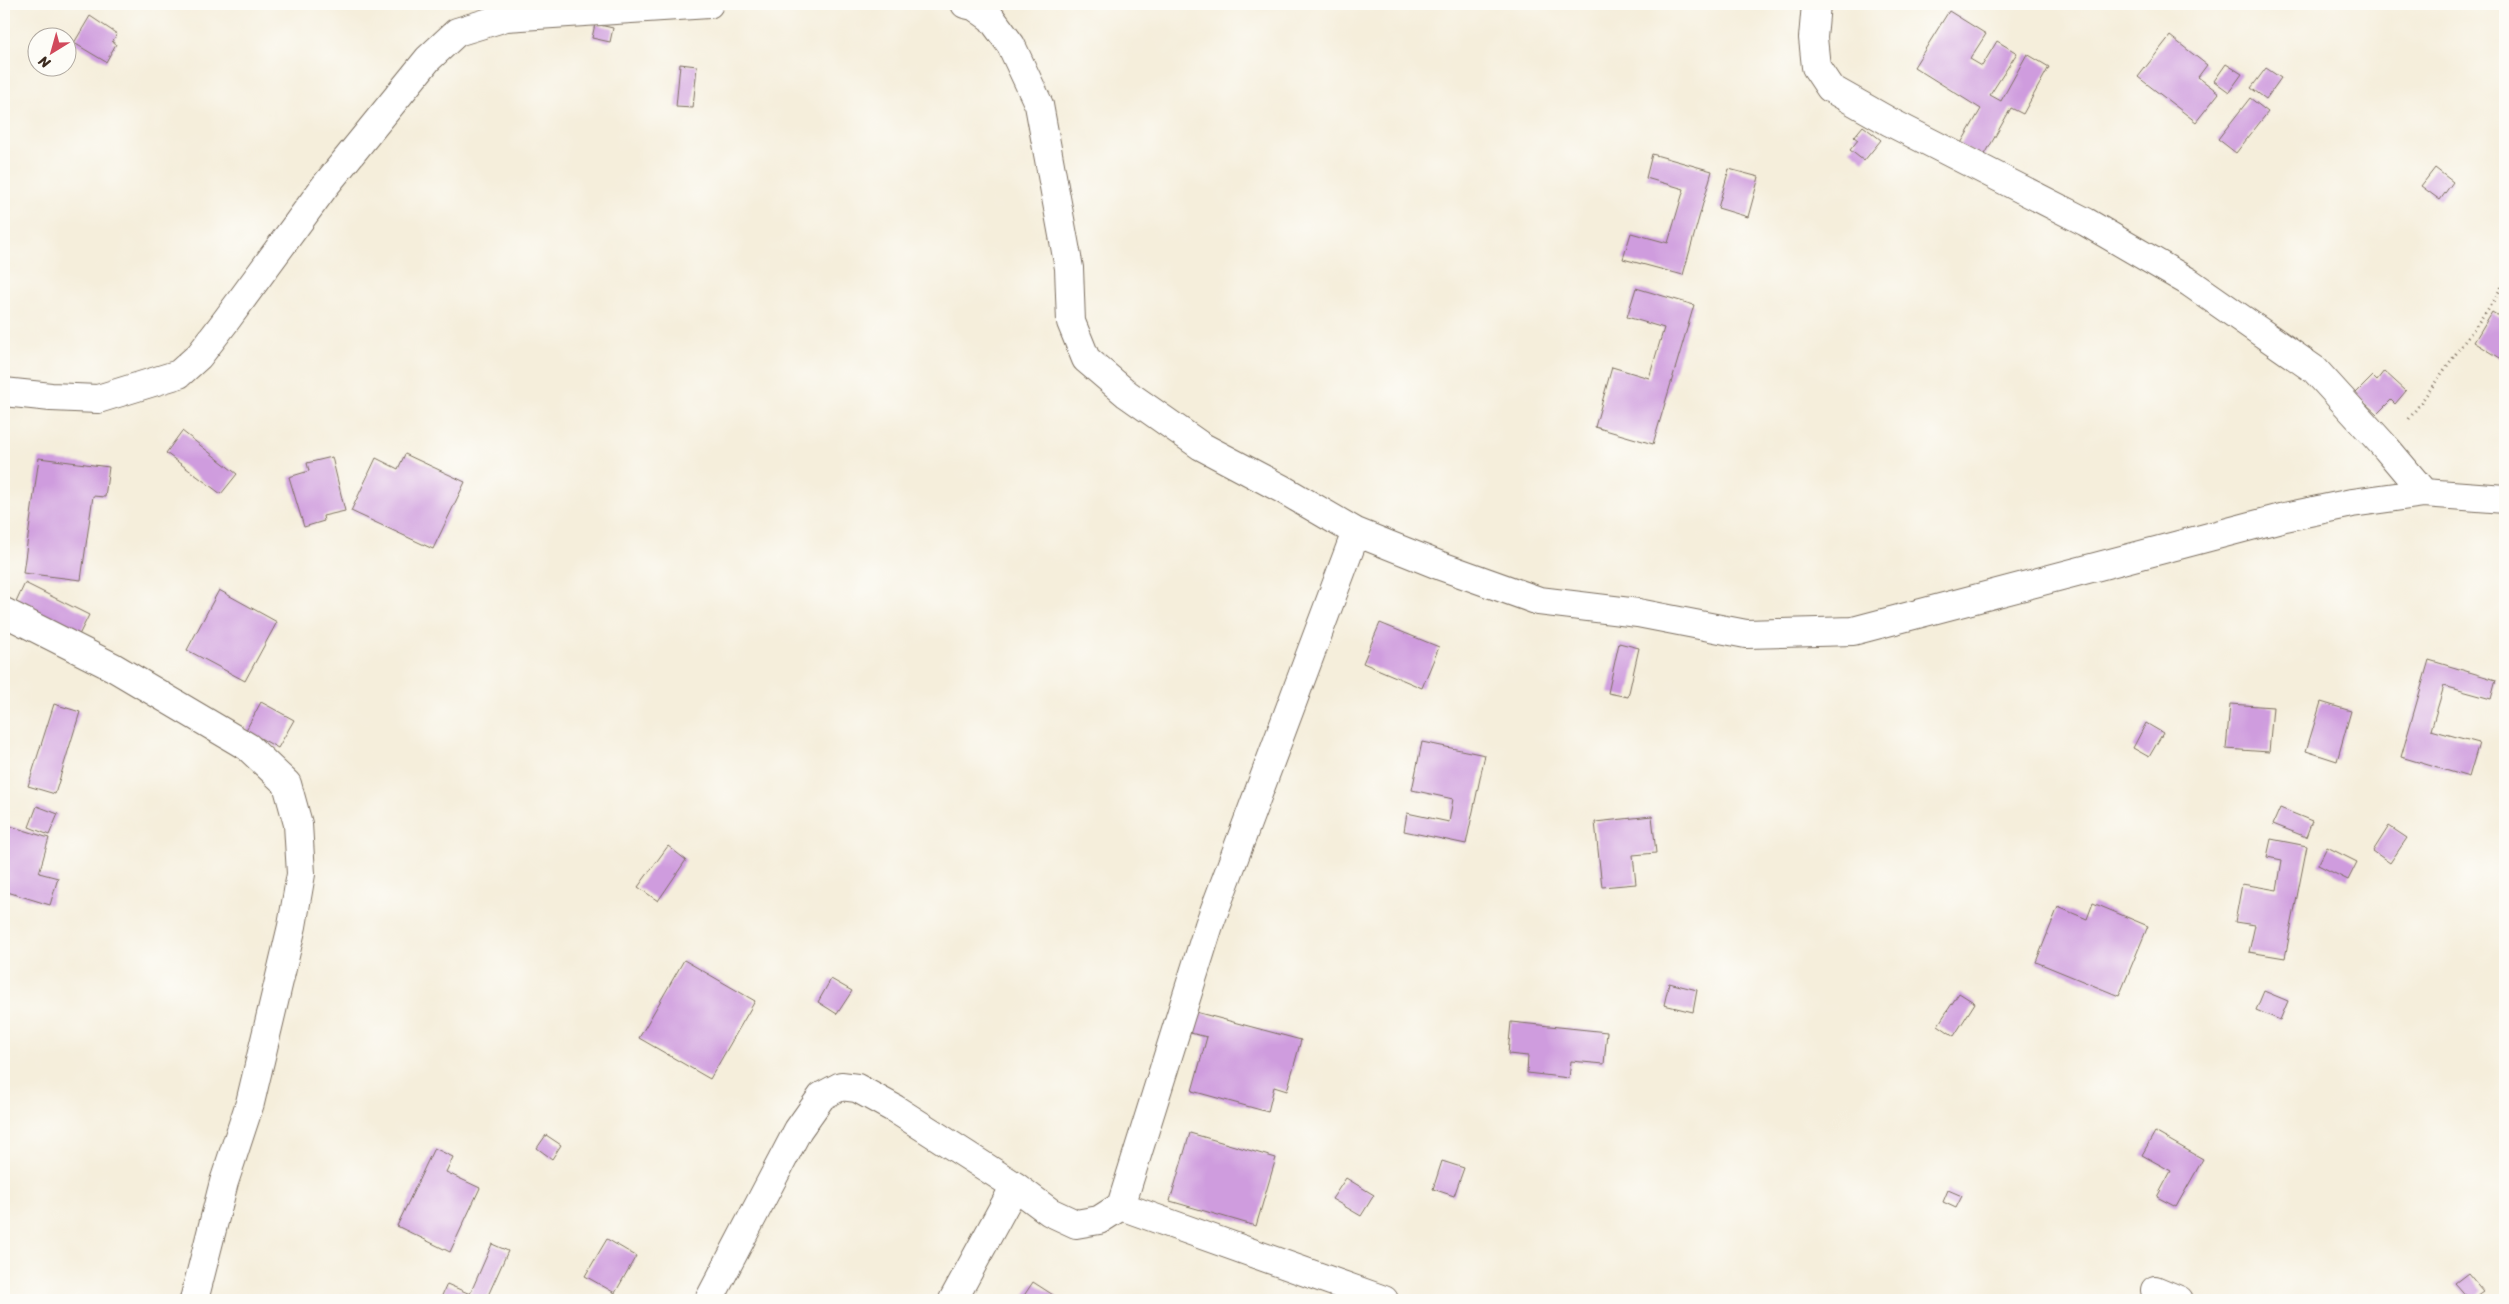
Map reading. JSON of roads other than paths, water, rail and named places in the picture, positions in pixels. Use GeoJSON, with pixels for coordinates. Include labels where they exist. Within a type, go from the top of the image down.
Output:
{"type":"FeatureCollection","features":[{"type":"Feature","properties":{"kind":"street"},"geometry":{"type":"LineString","coordinates":[[4,392],[98,399],[180,374],[199,356],[324,186],[428,59],[457,32],[506,17],[575,8],[709,4]]}},
{"type":"Feature","properties":{"kind":"street"},"geometry":{"type":"LineString","coordinates":[[965,4],[974,6],[991,18],[1011,45],[1039,105],[1069,268],[1071,322],[1086,359],[1126,394],[1201,446],[1284,490],[1356,532],[1441,566],[1539,601],[1638,613],[1746,634],[1853,631],[2285,517],[2352,503],[2424,494],[2505,499]]}},
{"type":"Feature","properties":{"kind":"street"},"geometry":{"type":"LineString","coordinates":[[1816,4],[1813,38],[1816,67],[1830,88],[1890,122],[2086,222],[2189,282],[2315,370],[2387,449],[2424,494]]}},
{"type":"Feature","properties":{"kind":"street"},"geometry":{"type":"LineString","coordinates":[[709,1300],[798,1130],[822,1096],[841,1086],[857,1088],[895,1109],[1015,1186],[1050,1212],[1076,1224],[1099,1220],[1121,1206],[1209,925],[1356,532]]}},
{"type":"Feature","properties":{"kind":"street"},"geometry":{"type":"LineString","coordinates":[[4,612],[113,667],[248,746],[287,784],[298,824],[302,874],[292,926],[250,1103],[224,1182],[194,1300]]}},
{"type":"Feature","properties":{"kind":"street"},"geometry":{"type":"LineString","coordinates":[[953,1300],[1015,1186]]}},
{"type":"Feature","properties":{"kind":"street"},"geometry":{"type":"LineString","coordinates":[[1121,1206],[1384,1300]]}}]}
